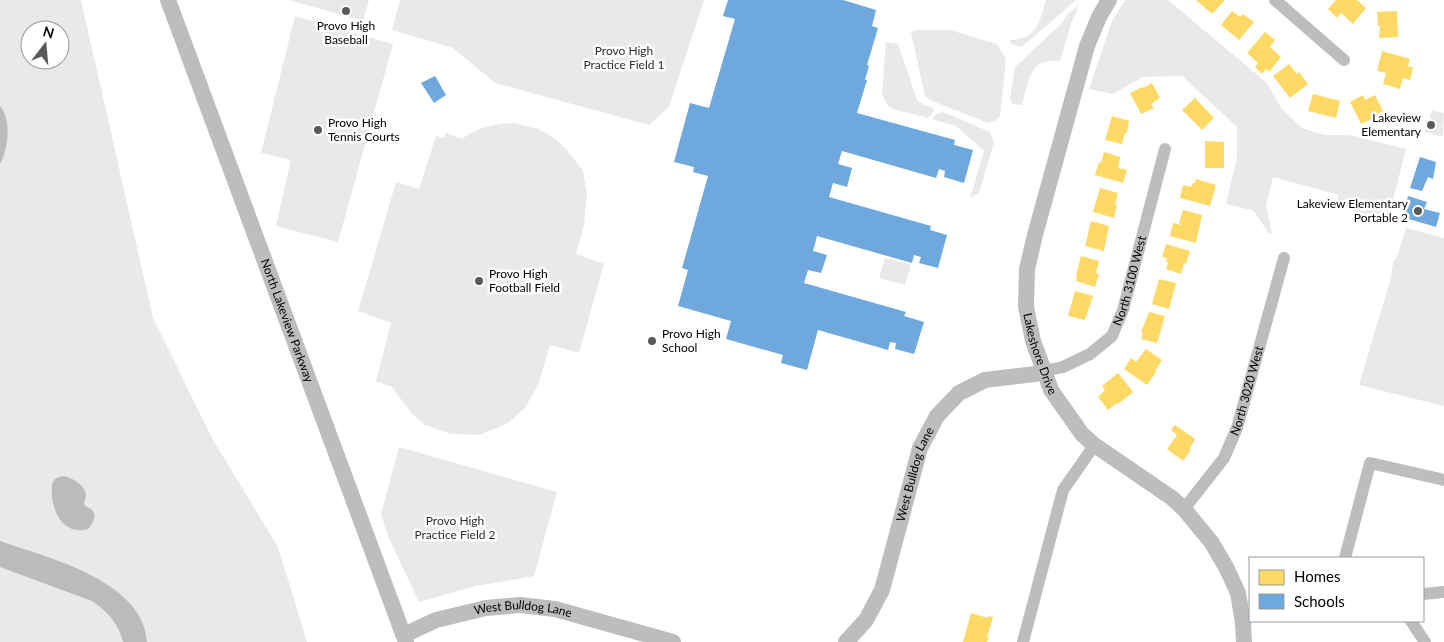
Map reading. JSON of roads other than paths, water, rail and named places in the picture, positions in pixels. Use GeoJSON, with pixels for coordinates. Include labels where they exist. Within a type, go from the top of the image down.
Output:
{"type":"FeatureCollection","features":[{"type":"Feature","properties":{"kind":"street","name":"North Lakeview Parkway"},"geometry":{"type":"LineString","coordinates":[[168,0],[405,638]]}},
{"type":"Feature","properties":{"kind":"street","name":"Lakeshore Drive"},"geometry":{"type":"LineString","coordinates":[[1109,0],[1099,16],[1087,46],[1027,269],[1026,307],[1033,341],[1052,390],[1082,434],[1093,444],[1172,498],[1184,509],[1212,544],[1227,569],[1238,593],[1247,622],[1244,642]]}},
{"type":"Feature","properties":{"kind":"street"},"geometry":{"type":"LineString","coordinates":[[1275,0],[1344,60]]}},
{"type":"Feature","properties":{"kind":"street","name":"North 3100 West"},"geometry":{"type":"LineString","coordinates":[[1044,371],[1063,367],[1090,354],[1112,336],[1124,310],[1165,149]]}},
{"type":"Feature","properties":{"kind":"street","name":"North 3020 West"},"geometry":{"type":"LineString","coordinates":[[1184,509],[1224,458],[1237,428],[1284,258]]}},
{"type":"Feature","properties":{"kind":"street","name":"West Bulldog Lane"},"geometry":{"type":"LineString","coordinates":[[846,642],[866,620],[882,590],[920,448],[937,416],[960,393],[985,380],[1036,374],[1044,371]]}},
{"type":"Feature","properties":{"kind":"street"},"geometry":{"type":"LineString","coordinates":[[1023,642],[1063,490],[1093,444]]}},
{"type":"Feature","properties":{"kind":"street"},"geometry":{"type":"LineString","coordinates":[[1345,557],[1370,463],[1444,480]]}},
{"type":"Feature","properties":{"kind":"street"},"geometry":{"type":"LineString","coordinates":[[1424,594],[1444,592]]}},
{"type":"Feature","properties":{"kind":"street","name":"West Bulldog Lane"},"geometry":{"type":"LineString","coordinates":[[405,638],[436,620],[486,608],[520,605],[555,609],[673,642]]}},
{"type":"Feature","properties":{"kind":"street"},"geometry":{"type":"LineString","coordinates":[[1412,622],[1424,642]]}},
{"type":"Feature","properties":{"kind":"place","name":"Provo High Baseball"},"geometry":{"type":"Point","coordinates":[346,11]}},
{"type":"Feature","properties":{"kind":"place","name":"Lakeview Elementary"},"geometry":{"type":"Point","coordinates":[1431,125]}},
{"type":"Feature","properties":{"kind":"place","name":"Provo High Tennis Courts"},"geometry":{"type":"Point","coordinates":[318,130]}},
{"type":"Feature","properties":{"kind":"place","name":"Lakeview Elementary Portable 2"},"geometry":{"type":"Point","coordinates":[1418,211]}},
{"type":"Feature","properties":{"kind":"place","name":"Provo High Football Field"},"geometry":{"type":"Point","coordinates":[479,281]}},
{"type":"Feature","properties":{"kind":"place","name":"Provo High School"},"geometry":{"type":"Point","coordinates":[652,341]}},
{"type":"Feature","properties":{"kind":"park label","name":"Provo High Practice Field 1"},"geometry":{"type":"Point","coordinates":[624,58]}},
{"type":"Feature","properties":{"kind":"park label","name":"Provo High Practice Field 2"},"geometry":{"type":"Point","coordinates":[455,528]}}]}
